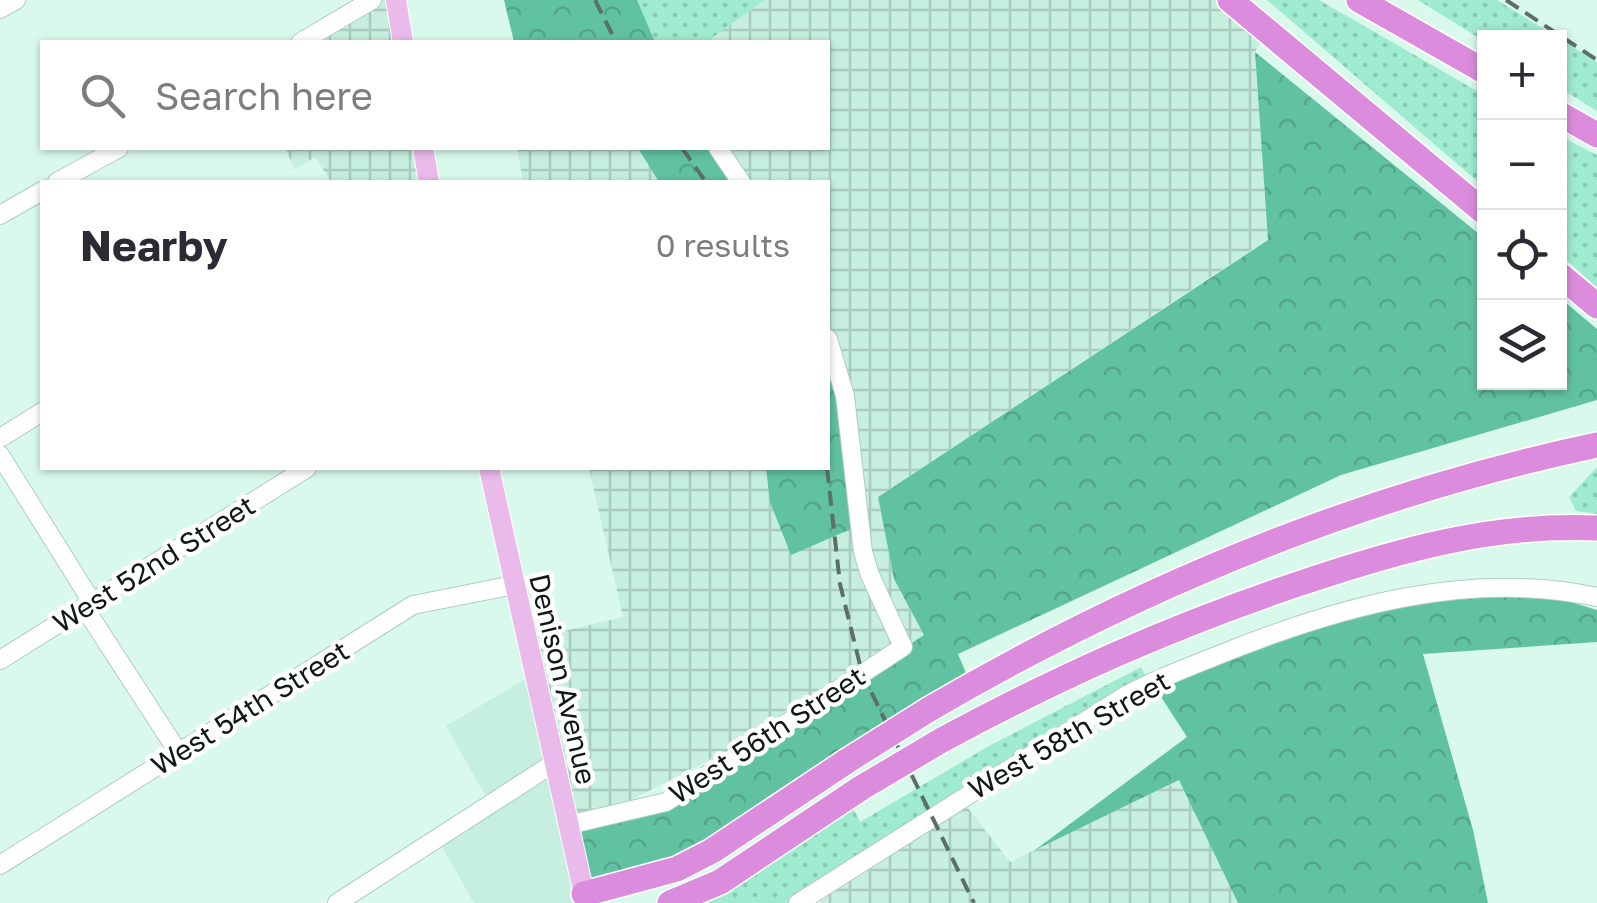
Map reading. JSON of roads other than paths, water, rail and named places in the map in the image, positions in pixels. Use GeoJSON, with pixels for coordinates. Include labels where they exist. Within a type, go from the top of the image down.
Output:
{"type":"FeatureCollection","features":[{"type":"Feature","properties":{"kind":"highway"},"geometry":{"type":"LineString","coordinates":[[1230,0],[1482,210]]}},
{"type":"Feature","properties":{"kind":"highway"},"geometry":{"type":"LineString","coordinates":[[1359,0],[1477,67]]}},
{"type":"Feature","properties":{"kind":"highway"},"geometry":{"type":"LineString","coordinates":[[1567,118],[1597,135]]}},
{"type":"Feature","properties":{"kind":"highway"},"geometry":{"type":"LineString","coordinates":[[1567,281],[1597,306]]}},
{"type":"Feature","properties":{"kind":"highway"},"geometry":{"type":"LineString","coordinates":[[585,899],[662,874],[712,851],[928,710],[1060,636],[1133,601],[1256,548],[1409,495],[1597,445]]}},
{"type":"Feature","properties":{"kind":"highway"},"geometry":{"type":"LineString","coordinates":[[670,903],[720,882],[861,788],[942,740],[1102,658],[1234,606],[1373,559],[1482,534],[1530,528],[1597,528]]}},
{"type":"Feature","properties":{"kind":"main road"},"geometry":{"type":"LineString","coordinates":[[396,0],[403,40]]}},
{"type":"Feature","properties":{"kind":"main road"},"geometry":{"type":"LineString","coordinates":[[422,150],[422,179]]}},
{"type":"Feature","properties":{"kind":"main road","name":"Denison Avenue"},"geometry":{"type":"LineString","coordinates":[[489,470],[585,899]]}},
{"type":"Feature","properties":{"kind":"street"},"geometry":{"type":"LineString","coordinates":[[0,9],[16,0]]}},
{"type":"Feature","properties":{"kind":"street"},"geometry":{"type":"LineString","coordinates":[[304,40],[372,0]]}},
{"type":"Feature","properties":{"kind":"street"},"geometry":{"type":"LineString","coordinates":[[61,180],[114,150]]}},
{"type":"Feature","properties":{"kind":"street"},"geometry":{"type":"LineString","coordinates":[[719,150],[740,180]]}},
{"type":"Feature","properties":{"kind":"street"},"geometry":{"type":"LineString","coordinates":[[0,215],[40,192]]}},
{"type":"Feature","properties":{"kind":"street","name":"West 56th Street"},"geometry":{"type":"LineString","coordinates":[[568,825],[666,802],[903,647],[863,552],[845,396],[830,345]]}},
{"type":"Feature","properties":{"kind":"street"},"geometry":{"type":"LineString","coordinates":[[0,438],[40,413]]}},
{"type":"Feature","properties":{"kind":"street"},"geometry":{"type":"LineString","coordinates":[[0,455],[178,752]]}},
{"type":"Feature","properties":{"kind":"street","name":"West 52nd Street"},"geometry":{"type":"LineString","coordinates":[[0,660],[305,470]]}},
{"type":"Feature","properties":{"kind":"street","name":"West 54th Street"},"geometry":{"type":"LineString","coordinates":[[0,865],[413,605],[514,585]]}},
{"type":"Feature","properties":{"kind":"street","name":"West 58th Street"},"geometry":{"type":"LineString","coordinates":[[798,903],[1122,697],[1149,682],[1266,636],[1362,606],[1452,591],[1508,586],[1597,597]]}},
{"type":"Feature","properties":{"kind":"street"},"geometry":{"type":"LineString","coordinates":[[337,903],[554,762]]}},
{"type":"Feature","properties":{"kind":"railway"},"geometry":{"type":"LineString","coordinates":[[595,0],[615,40]]}},
{"type":"Feature","properties":{"kind":"railway"},"geometry":{"type":"LineString","coordinates":[[1506,0],[1597,60]]}},
{"type":"Feature","properties":{"kind":"railway"},"geometry":{"type":"LineString","coordinates":[[683,150],[705,180]]}},
{"type":"Feature","properties":{"kind":"railway"},"geometry":{"type":"LineString","coordinates":[[827,470],[840,584],[862,673],[974,903]]}}]}
